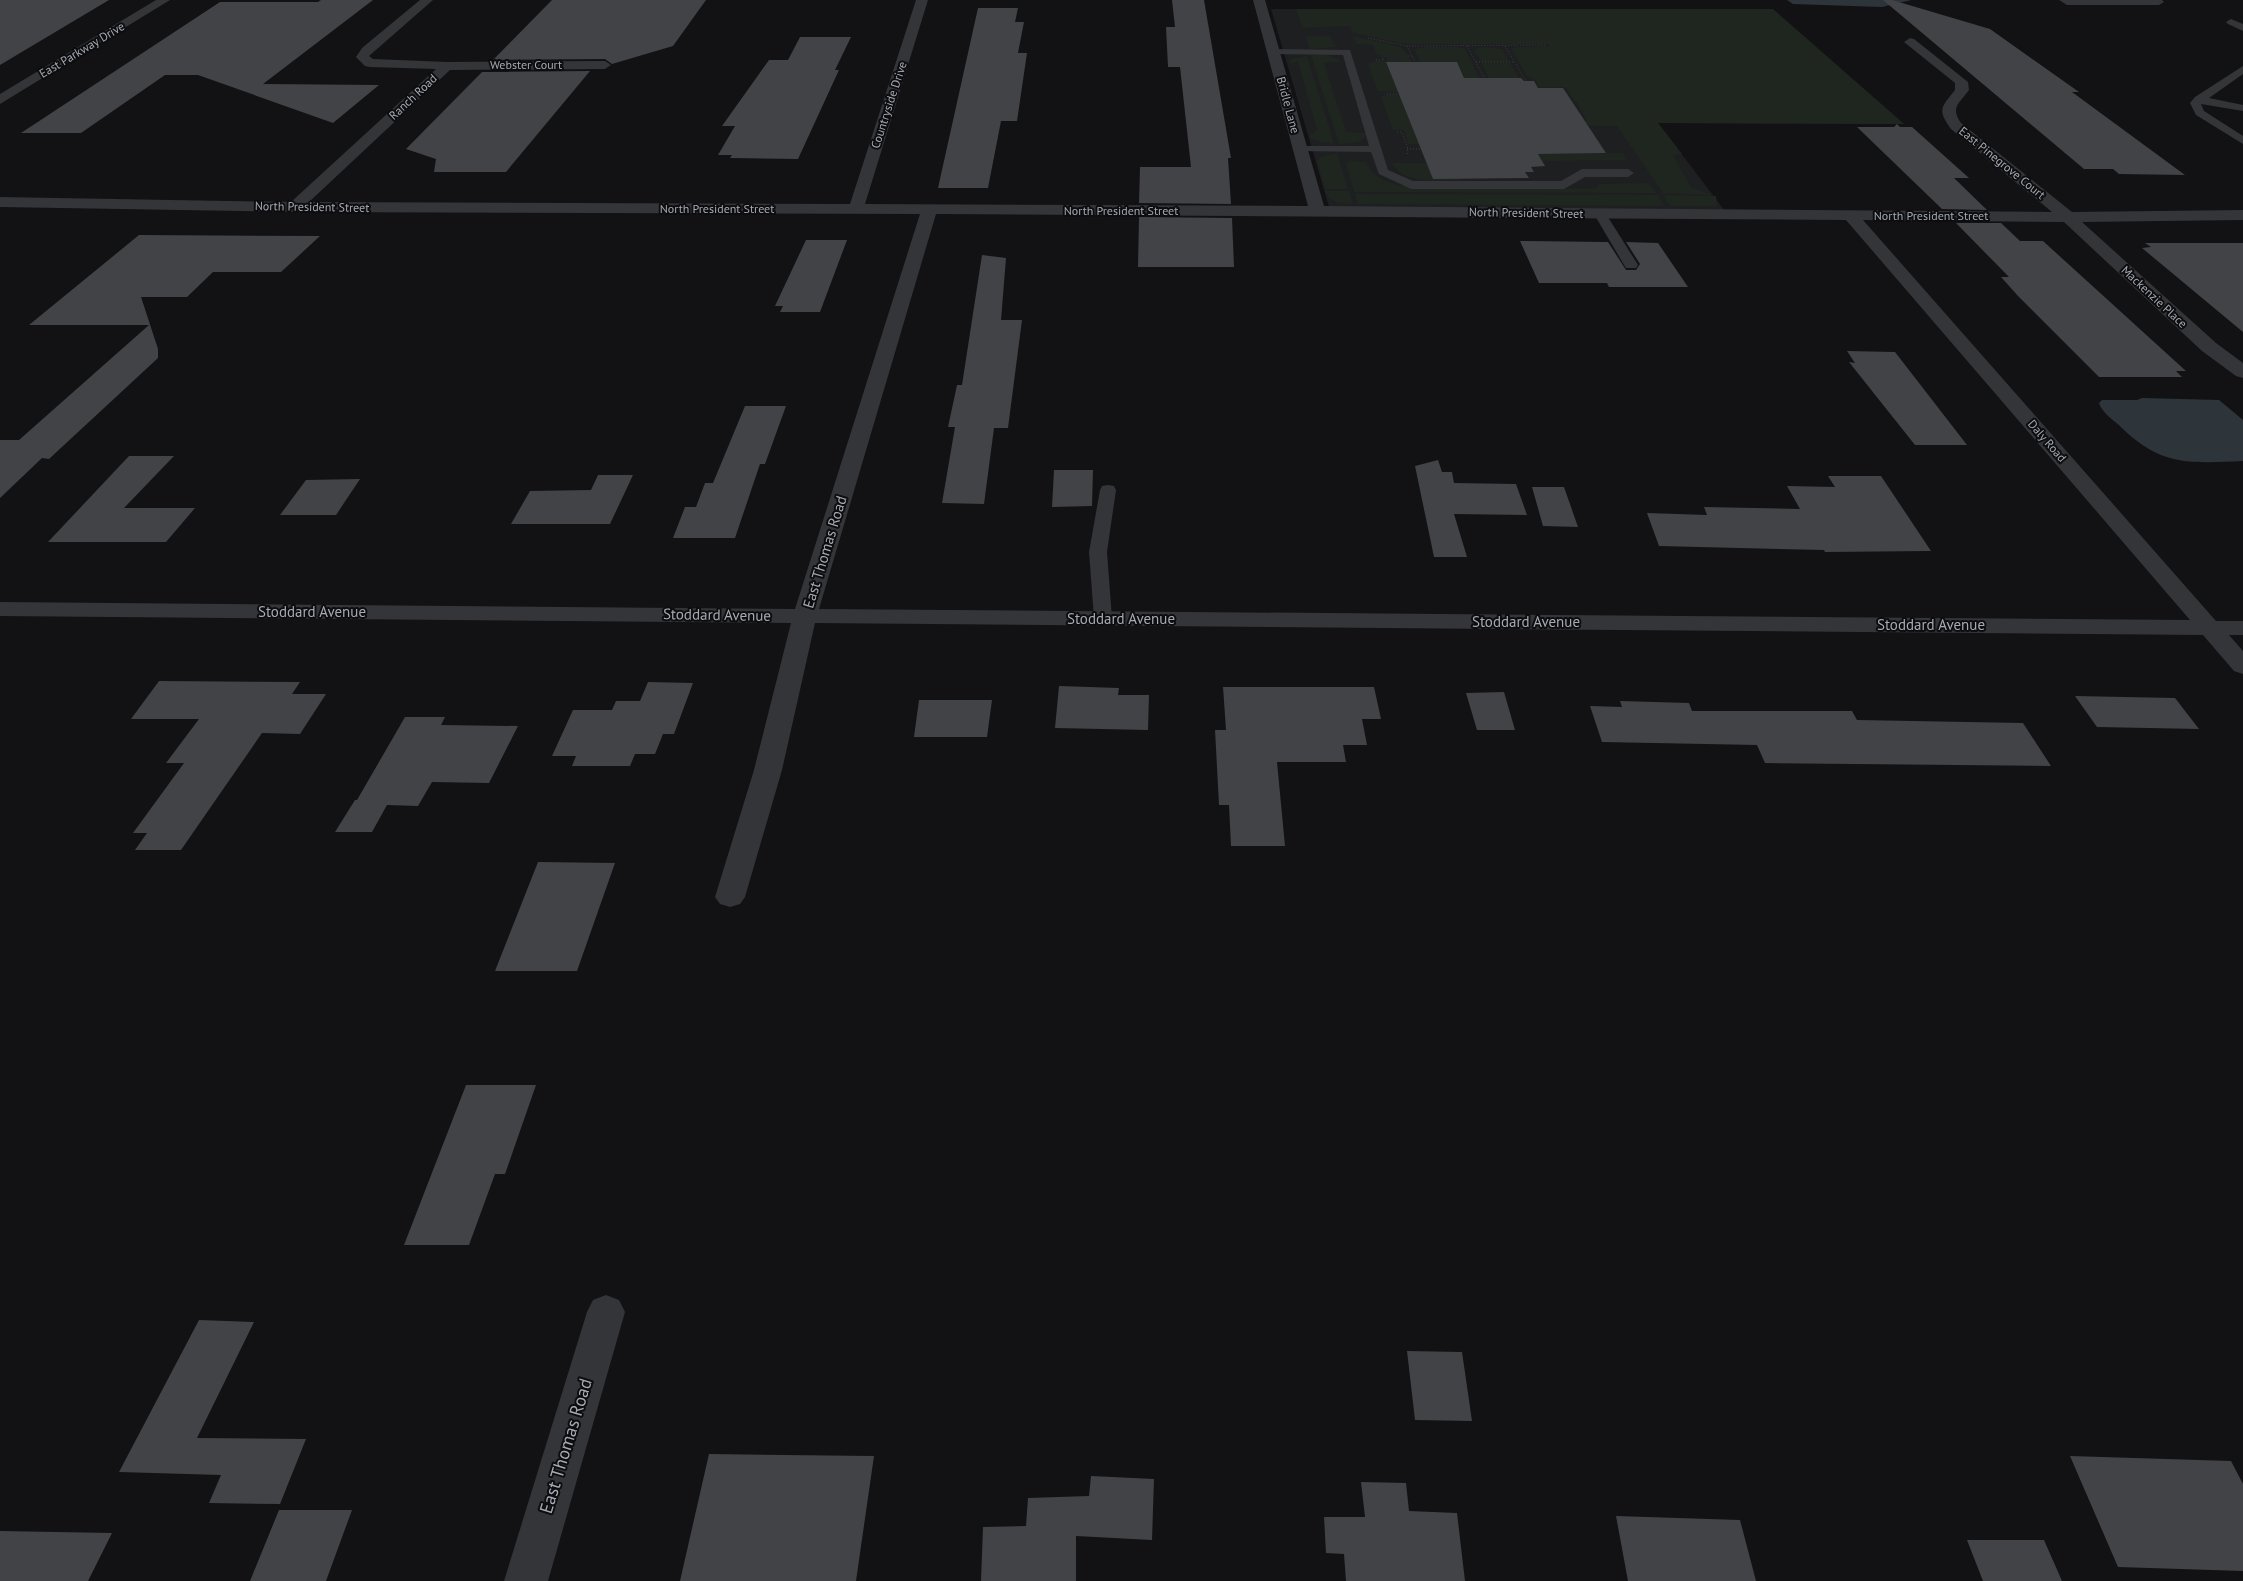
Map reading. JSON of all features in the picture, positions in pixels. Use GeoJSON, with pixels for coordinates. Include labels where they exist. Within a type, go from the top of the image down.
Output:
{"type":"FeatureCollection","features":[{"type":"Feature","properties":{"kind":"street","name":"East Parkway Drive"},"geometry":{"type":"LineString","coordinates":[[0,100],[164,0]]}},
{"type":"Feature","properties":{"kind":"street","name":"Ranch Road"},"geometry":{"type":"LineString","coordinates":[[427,0],[366,50],[362,57],[370,63],[447,66]]}},
{"type":"Feature","properties":{"kind":"street","name":"Countryside Drive"},"geometry":{"type":"LineString","coordinates":[[856,209],[922,0]]}},
{"type":"Feature","properties":{"kind":"street","name":"Bridle Lane"},"geometry":{"type":"LineString","coordinates":[[1259,0],[1317,211]]}},
{"type":"Feature","properties":{"kind":"street","name":"East Pinegrove Court"},"geometry":{"type":"LineString","coordinates":[[1910,42],[1961,82],[1962,90],[1948,108],[1951,120],[2068,217]]}},
{"type":"Feature","properties":{"kind":"street","name":"Webster Court"},"geometry":{"type":"LineString","coordinates":[[447,66],[604,65]]}},
{"type":"Feature","properties":{"kind":"street","name":"Ranch Road"},"geometry":{"type":"LineString","coordinates":[[295,207],[447,66]]}},
{"type":"Feature","properties":{"kind":"street","name":"North President Street"},"geometry":{"type":"LineString","coordinates":[[0,202],[295,207],[1317,211],[2068,217],[2243,215]]}},
{"type":"Feature","properties":{"kind":"street","name":"East Thomas Road"},"geometry":{"type":"LineString","coordinates":[[730,897],[768,770],[806,616],[929,210]]}},
{"type":"Feature","properties":{"kind":"street","name":"Daly Road"},"geometry":{"type":"LineString","coordinates":[[1851,216],[2243,666]]}},
{"type":"Feature","properties":{"kind":"street","name":"Mackenzie Place"},"geometry":{"type":"LineString","coordinates":[[2068,217],[2209,347],[2243,372]]}},
{"type":"Feature","properties":{"kind":"street","name":"Stoddard Avenue"},"geometry":{"type":"LineString","coordinates":[[0,609],[2243,628]]}},
{"type":"Feature","properties":{"kind":"street","name":"East Thomas Road"},"geometry":{"type":"LineString","coordinates":[[526,1581],[606,1312]]}},
{"type":"Feature","properties":{"kind":"lane"},"geometry":{"type":"LineString","coordinates":[[2063,0],[2067,2],[2157,1]]}},
{"type":"Feature","properties":{"kind":"lane"},"geometry":{"type":"LineString","coordinates":[[2243,22],[2231,22],[2243,28]]}},
{"type":"Feature","properties":{"kind":"lane"},"geometry":{"type":"LineString","coordinates":[[1273,52],[1347,52],[1383,172],[1410,185],[1564,185],[1582,173],[1628,173]]}},
{"type":"Feature","properties":{"kind":"lane"},"geometry":{"type":"LineString","coordinates":[[2243,69],[2195,102],[2200,113],[2243,141]]}},
{"type":"Feature","properties":{"kind":"lane"},"geometry":{"type":"LineString","coordinates":[[2199,99],[2243,108]]}},
{"type":"Feature","properties":{"kind":"lane"},"geometry":{"type":"LineString","coordinates":[[1300,149],[1377,149]]}},
{"type":"Feature","properties":{"kind":"lane"},"geometry":{"type":"LineString","coordinates":[[1600,214],[1631,265]]}},
{"type":"Feature","properties":{"kind":"lane"},"geometry":{"type":"LineString","coordinates":[[1103,618],[1098,552],[1108,490]]}},
{"type":"Feature","properties":{"kind":"path"},"geometry":{"type":"LineString","coordinates":[[1366,37],[1383,43],[1407,46],[1546,45]]}},
{"type":"Feature","properties":{"kind":"path"},"geometry":{"type":"LineString","coordinates":[[1407,46],[1415,62]]}},
{"type":"Feature","properties":{"kind":"path"},"geometry":{"type":"LineString","coordinates":[[1467,46],[1486,81]]}},
{"type":"Feature","properties":{"kind":"path"},"geometry":{"type":"LineString","coordinates":[[1505,46],[1526,81]]}},
{"type":"Feature","properties":{"kind":"path"},"geometry":{"type":"LineString","coordinates":[[1476,62],[1515,62]]}},
{"type":"Feature","properties":{"kind":"shaded area"},"geometry":{"type":"Polygon","coordinates":[[[1787,0],[1911,0],[1882,7],[1793,4],[1787,0]]]}},
{"type":"Feature","properties":{"kind":"shaded area"},"geometry":{"type":"Polygon","coordinates":[[[1271,9],[1773,9],[1904,124],[1658,123],[1725,211],[1329,207],[1271,9]]]}},
{"type":"Feature","properties":{"kind":"shaded area"},"geometry":{"type":"Polygon","coordinates":[[[1296,9],[1773,9],[1904,124],[1658,123],[1682,154],[1673,155],[1691,187],[1712,195],[1663,193],[1617,126],[1522,125],[1521,122],[1587,122],[1577,102],[1565,87],[1539,87],[1535,80],[1527,76],[1511,49],[1517,47],[1550,46],[1549,44],[1406,44],[1353,33],[1350,26],[1303,28],[1296,9]]]}},
{"type":"Feature","properties":{"kind":"shaded area"},"geometry":{"type":"Polygon","coordinates":[[[1306,36],[1331,36],[1335,47],[1309,49],[1306,36]]]}},
{"type":"Feature","properties":{"kind":"shaded area"},"geometry":{"type":"Polygon","coordinates":[[[1353,36],[1401,47],[1408,55],[1377,55],[1373,45],[1356,44],[1353,36]]]}},
{"type":"Feature","properties":{"kind":"shaded area"},"geometry":{"type":"Polygon","coordinates":[[[1456,47],[1465,49],[1483,85],[1468,85],[1457,62],[1420,62],[1414,49],[1456,47]]]}},
{"type":"Feature","properties":{"kind":"shaded area"},"geometry":{"type":"Polygon","coordinates":[[[1481,47],[1502,49],[1509,62],[1481,62],[1474,50],[1481,47]]]}},
{"type":"Feature","properties":{"kind":"shaded area"},"geometry":{"type":"Polygon","coordinates":[[[1311,55],[1328,55],[1340,60],[1339,62],[1324,63],[1346,132],[1365,133],[1366,136],[1358,142],[1339,144],[1311,55]]]}},
{"type":"Feature","properties":{"kind":"shaded area"},"geometry":{"type":"Polygon","coordinates":[[[1307,56],[1334,144],[1310,138],[1310,135],[1317,130],[1298,61],[1290,64],[1291,59],[1307,56]]]}},
{"type":"Feature","properties":{"kind":"shaded area"},"geometry":{"type":"Polygon","coordinates":[[[1387,57],[1409,57],[1411,62],[1386,63],[1398,92],[1378,91],[1368,64],[1375,61],[1387,61],[1387,57]]]}},
{"type":"Feature","properties":{"kind":"shaded area"},"geometry":{"type":"Polygon","coordinates":[[[1481,63],[1510,63],[1519,78],[1489,78],[1481,63]]]}},
{"type":"Feature","properties":{"kind":"shaded area"},"geometry":{"type":"Polygon","coordinates":[[[1385,95],[1399,95],[1419,144],[1408,144],[1404,130],[1393,130],[1381,97],[1385,95]]]}},
{"type":"Feature","properties":{"kind":"shaded area"},"geometry":{"type":"Polygon","coordinates":[[[1337,153],[1348,189],[1325,189],[1317,161],[1321,157],[1337,153]]]}},
{"type":"Feature","properties":{"kind":"shaded area"},"geometry":{"type":"Polygon","coordinates":[[[1623,153],[1627,160],[1542,161],[1538,154],[1623,153]]]}},
{"type":"Feature","properties":{"kind":"shaded area"},"geometry":{"type":"Polygon","coordinates":[[[1349,161],[1366,162],[1372,172],[1381,179],[1420,189],[1590,189],[1596,188],[1599,184],[1649,183],[1656,193],[1354,192],[1346,163],[1350,163],[1349,161]]]}},
{"type":"Feature","properties":{"kind":"shaded area"},"geometry":{"type":"Polygon","coordinates":[[[1392,163],[1427,163],[1464,180],[1434,181],[1414,178],[1405,175],[1392,163]]]}},
{"type":"Feature","properties":{"kind":"shaded area"},"geometry":{"type":"Polygon","coordinates":[[[1325,191],[1349,191],[1353,204],[1340,203],[1333,200],[1325,191]]]}},
{"type":"Feature","properties":{"kind":"shaded area"},"geometry":{"type":"Polygon","coordinates":[[[1355,194],[1658,195],[1664,206],[1358,204],[1355,194]]]}},
{"type":"Feature","properties":{"kind":"shaded area"},"geometry":{"type":"Polygon","coordinates":[[[1663,195],[1716,196],[1717,206],[1670,206],[1663,195]]]}},
{"type":"Feature","properties":{"kind":"shaded area"},"geometry":{"type":"Polygon","coordinates":[[[2142,398],[2219,400],[2243,420],[2243,461],[2192,462],[2164,456],[2150,450],[2137,441],[2106,413],[2099,403],[2102,400],[2137,400],[2142,398]]]}},
{"type":"Feature","properties":{"kind":"building"},"geometry":{"type":"Polygon","coordinates":[[[0,0],[109,0],[0,65],[0,0]]]}},
{"type":"Feature","properties":{"kind":"building"},"geometry":{"type":"Polygon","coordinates":[[[321,0],[373,0],[263,84],[379,85],[333,123],[198,75],[165,75],[81,133],[21,133],[220,2],[318,2],[321,0]]]}},
{"type":"Feature","properties":{"kind":"building"},"geometry":{"type":"Polygon","coordinates":[[[552,0],[706,0],[673,46],[612,64],[605,59],[493,60],[552,0]]]}},
{"type":"Feature","properties":{"kind":"building"},"geometry":{"type":"Polygon","coordinates":[[[1172,0],[1204,0],[1231,158],[1228,158],[1231,204],[1139,203],[1140,167],[1191,167],[1180,67],[1168,67],[1166,27],[1175,27],[1172,0]]]}},
{"type":"Feature","properties":{"kind":"building"},"geometry":{"type":"Polygon","coordinates":[[[1883,0],[1892,0],[1990,29],[2079,92],[2072,92],[2185,175],[2119,174],[2113,169],[2084,169],[1883,0]]]}},
{"type":"Feature","properties":{"kind":"building"},"geometry":{"type":"Polygon","coordinates":[[[978,8],[1018,8],[1015,22],[1024,22],[1018,53],[1027,53],[1017,121],[1001,121],[988,188],[938,188],[978,8]]]}},
{"type":"Feature","properties":{"kind":"building"},"geometry":{"type":"Polygon","coordinates":[[[800,37],[851,37],[835,70],[839,70],[798,159],[730,158],[732,155],[718,155],[735,126],[722,126],[769,60],[788,60],[800,37]]]}},
{"type":"Feature","properties":{"kind":"building"},"geometry":{"type":"Polygon","coordinates":[[[1386,62],[1457,62],[1464,78],[1521,78],[1524,81],[1534,81],[1538,88],[1563,88],[1606,153],[1538,154],[1545,166],[1531,167],[1534,172],[1525,172],[1529,178],[1433,179],[1386,62]]]}},
{"type":"Feature","properties":{"kind":"building"},"geometry":{"type":"Polygon","coordinates":[[[590,71],[506,172],[434,172],[436,159],[406,149],[482,72],[590,71]]]}},
{"type":"Feature","properties":{"kind":"building"},"geometry":{"type":"Polygon","coordinates":[[[1897,124],[1900,127],[1912,127],[1969,178],[1954,178],[1987,210],[1942,209],[1857,127],[1894,127],[1897,124]]]}},
{"type":"Feature","properties":{"kind":"building"},"geometry":{"type":"Polygon","coordinates":[[[1139,217],[1232,218],[1234,267],[1138,267],[1139,217]]]}},
{"type":"Feature","properties":{"kind":"building"},"geometry":{"type":"Polygon","coordinates":[[[1956,223],[2001,223],[2020,241],[2043,241],[2186,371],[2176,371],[2182,377],[2099,377],[2018,296],[2001,277],[2009,277],[1956,223]]]}},
{"type":"Feature","properties":{"kind":"building"},"geometry":{"type":"Polygon","coordinates":[[[139,235],[320,236],[281,272],[213,272],[187,297],[141,297],[158,349],[158,358],[49,459],[42,458],[0,498],[0,440],[19,440],[149,325],[29,325],[139,235]]]}},
{"type":"Feature","properties":{"kind":"building"},"geometry":{"type":"Polygon","coordinates":[[[806,240],[847,240],[820,312],[780,312],[783,306],[775,306],[806,240]]]}},
{"type":"Feature","properties":{"kind":"building"},"geometry":{"type":"Polygon","coordinates":[[[1520,241],[1608,242],[1626,270],[1636,270],[1640,264],[1626,242],[1658,243],[1688,287],[1609,287],[1607,283],[1539,283],[1520,241]]]}},
{"type":"Feature","properties":{"kind":"building"},"geometry":{"type":"Polygon","coordinates":[[[2145,243],[2243,243],[2243,332],[2142,248],[2151,247],[2145,243]]]}},
{"type":"Feature","properties":{"kind":"building"},"geometry":{"type":"Polygon","coordinates":[[[982,255],[1006,258],[1001,320],[1022,320],[1008,428],[994,428],[984,504],[942,503],[955,427],[948,427],[957,385],[962,385],[982,255]]]}},
{"type":"Feature","properties":{"kind":"building"},"geometry":{"type":"Polygon","coordinates":[[[1847,351],[1895,352],[1967,445],[1915,445],[1849,362],[1855,363],[1847,351]]]}},
{"type":"Feature","properties":{"kind":"building"},"geometry":{"type":"Polygon","coordinates":[[[745,406],[786,406],[765,464],[760,464],[735,538],[673,538],[685,507],[696,507],[705,483],[713,483],[745,406]]]}},
{"type":"Feature","properties":{"kind":"building"},"geometry":{"type":"Polygon","coordinates":[[[129,456],[174,456],[124,508],[195,508],[166,542],[48,542],[129,456]]]}},
{"type":"Feature","properties":{"kind":"building"},"geometry":{"type":"Polygon","coordinates":[[[1438,460],[1442,472],[1452,472],[1454,483],[1516,484],[1527,515],[1454,514],[1467,557],[1434,557],[1415,466],[1438,460]]]}},
{"type":"Feature","properties":{"kind":"building"},"geometry":{"type":"Polygon","coordinates":[[[1054,470],[1093,470],[1092,506],[1052,507],[1054,470]]]}},
{"type":"Feature","properties":{"kind":"building"},"geometry":{"type":"Polygon","coordinates":[[[598,475],[633,475],[610,524],[511,524],[530,491],[591,490],[598,475]]]}},
{"type":"Feature","properties":{"kind":"building"},"geometry":{"type":"Polygon","coordinates":[[[1828,476],[1881,476],[1931,551],[1825,552],[1824,550],[1659,546],[1647,513],[1707,515],[1704,507],[1800,509],[1787,486],[1835,487],[1828,476]]]}},
{"type":"Feature","properties":{"kind":"building"},"geometry":{"type":"Polygon","coordinates":[[[360,479],[336,515],[280,515],[306,480],[360,479]]]}},
{"type":"Feature","properties":{"kind":"building"},"geometry":{"type":"Polygon","coordinates":[[[1532,487],[1564,487],[1578,527],[1543,526],[1532,487]]]}},
{"type":"Feature","properties":{"kind":"building"},"geometry":{"type":"Polygon","coordinates":[[[159,681],[300,682],[292,694],[326,694],[300,734],[262,733],[181,850],[135,850],[147,833],[133,833],[184,763],[166,763],[199,719],[131,719],[159,681]]]}},
{"type":"Feature","properties":{"kind":"building"},"geometry":{"type":"Polygon","coordinates":[[[648,682],[693,683],[674,734],[663,734],[655,754],[635,754],[630,766],[572,766],[576,756],[552,756],[573,710],[612,710],[616,701],[640,701],[648,682]]]}},
{"type":"Feature","properties":{"kind":"building"},"geometry":{"type":"Polygon","coordinates":[[[1059,686],[1119,688],[1118,695],[1149,695],[1148,730],[1055,728],[1059,686]]]}},
{"type":"Feature","properties":{"kind":"building"},"geometry":{"type":"Polygon","coordinates":[[[1223,687],[1374,687],[1381,719],[1362,719],[1367,745],[1343,745],[1346,762],[1277,762],[1285,846],[1231,846],[1229,805],[1219,805],[1215,730],[1226,730],[1223,687]]]}},
{"type":"Feature","properties":{"kind":"building"},"geometry":{"type":"Polygon","coordinates":[[[1504,692],[1515,730],[1477,730],[1466,693],[1504,692]]]}},
{"type":"Feature","properties":{"kind":"building"},"geometry":{"type":"Polygon","coordinates":[[[2075,696],[2175,698],[2199,729],[2097,727],[2075,696]]]}},
{"type":"Feature","properties":{"kind":"building"},"geometry":{"type":"Polygon","coordinates":[[[919,700],[992,700],[987,737],[914,737],[919,700]]]}},
{"type":"Feature","properties":{"kind":"building"},"geometry":{"type":"Polygon","coordinates":[[[1620,701],[1689,703],[1692,711],[1852,711],[1857,720],[2023,723],[2051,766],[1765,763],[1757,745],[1602,742],[1590,706],[1622,707],[1620,701]]]}},
{"type":"Feature","properties":{"kind":"building"},"geometry":{"type":"Polygon","coordinates":[[[405,717],[445,717],[441,725],[518,726],[489,783],[432,782],[418,806],[387,805],[372,832],[335,832],[355,800],[357,800],[405,717]]]}},
{"type":"Feature","properties":{"kind":"building"},"geometry":{"type":"Polygon","coordinates":[[[538,862],[615,863],[577,971],[495,971],[538,862]]]}},
{"type":"Feature","properties":{"kind":"building"},"geometry":{"type":"Polygon","coordinates":[[[466,1085],[536,1085],[505,1174],[495,1174],[469,1245],[404,1245],[466,1085]]]}},
{"type":"Feature","properties":{"kind":"building"},"geometry":{"type":"Polygon","coordinates":[[[199,1320],[254,1322],[197,1438],[306,1439],[280,1504],[209,1503],[221,1475],[119,1472],[199,1320]]]}},
{"type":"Feature","properties":{"kind":"building"},"geometry":{"type":"Polygon","coordinates":[[[1407,1351],[1462,1352],[1472,1421],[1415,1420],[1407,1351]]]}},
{"type":"Feature","properties":{"kind":"building"},"geometry":{"type":"Polygon","coordinates":[[[709,1454],[874,1456],[856,1581],[680,1581],[709,1454]]]}},
{"type":"Feature","properties":{"kind":"building"},"geometry":{"type":"Polygon","coordinates":[[[2070,1456],[2231,1461],[2243,1484],[2243,1571],[2118,1567],[2070,1456]]]}},
{"type":"Feature","properties":{"kind":"building"},"geometry":{"type":"Polygon","coordinates":[[[1091,1476],[1154,1479],[1152,1540],[1076,1536],[1076,1581],[981,1581],[983,1527],[1026,1526],[1028,1498],[1089,1496],[1091,1476]]]}},
{"type":"Feature","properties":{"kind":"building"},"geometry":{"type":"Polygon","coordinates":[[[1361,1482],[1406,1483],[1409,1511],[1457,1513],[1465,1581],[1346,1581],[1344,1554],[1326,1553],[1324,1517],[1365,1517],[1361,1482]]]}},
{"type":"Feature","properties":{"kind":"building"},"geometry":{"type":"Polygon","coordinates":[[[279,1510],[352,1510],[326,1581],[250,1581],[279,1510]]]}},
{"type":"Feature","properties":{"kind":"building"},"geometry":{"type":"Polygon","coordinates":[[[1616,1516],[1740,1520],[1756,1581],[1628,1581],[1616,1516]]]}},
{"type":"Feature","properties":{"kind":"building"},"geometry":{"type":"Polygon","coordinates":[[[0,1531],[112,1533],[88,1581],[0,1581],[0,1531]]]}},
{"type":"Feature","properties":{"kind":"building"},"geometry":{"type":"Polygon","coordinates":[[[1967,1540],[2044,1540],[2062,1581],[1983,1581],[1967,1540]]]}}]}
